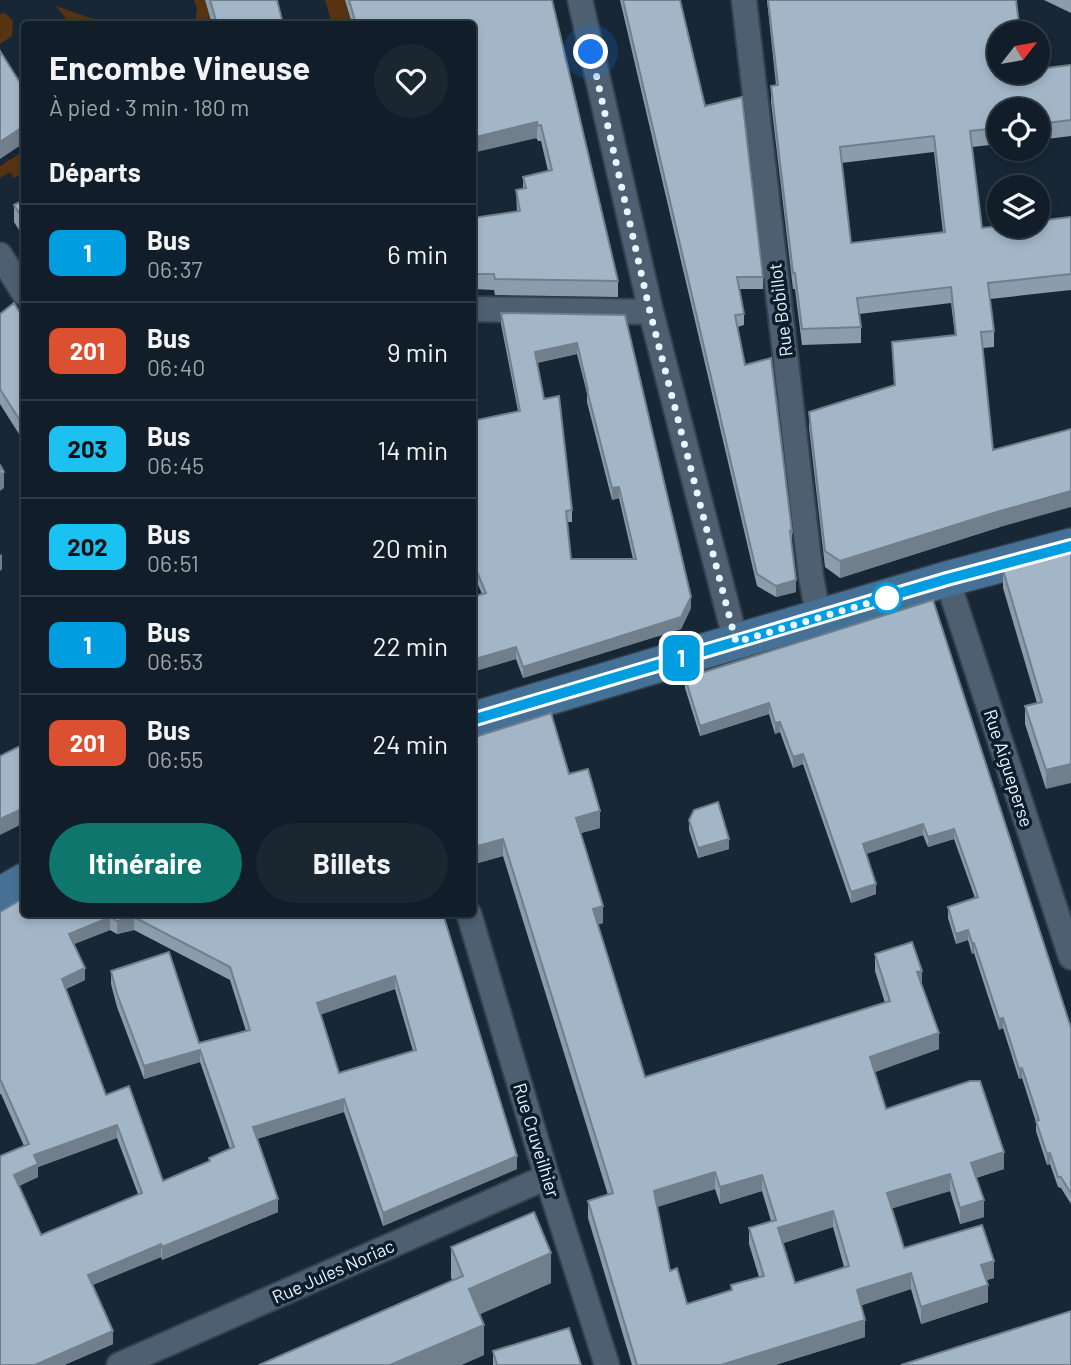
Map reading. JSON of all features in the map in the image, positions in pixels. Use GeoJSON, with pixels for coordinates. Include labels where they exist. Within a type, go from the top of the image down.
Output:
{"type":"FeatureCollection","features":[{"type":"Feature","properties":{"kind":"main road"},"geometry":{"type":"LineString","coordinates":[[476,719],[947,579],[1071,546]]}},
{"type":"Feature","properties":{"kind":"main road"},"geometry":{"type":"LineString","coordinates":[[0,895],[21,883]]}},
{"type":"Feature","properties":{"kind":"street"},"geometry":{"type":"LineString","coordinates":[[580,0],[650,312],[736,642]]}},
{"type":"Feature","properties":{"kind":"street","name":"Rue Bobillot"},"geometry":{"type":"LineString","coordinates":[[744,0],[810,563],[819,619]]}},
{"type":"Feature","properties":{"kind":"street"},"geometry":{"type":"LineString","coordinates":[[0,255],[21,288]]}},
{"type":"Feature","properties":{"kind":"street"},"geometry":{"type":"LineString","coordinates":[[476,309],[650,312]]}},
{"type":"Feature","properties":{"kind":"street","name":"Rue Aigueperse"},"geometry":{"type":"LineString","coordinates":[[947,579],[1071,957]]}},
{"type":"Feature","properties":{"kind":"street","name":"Rue Cruveilhier"},"geometry":{"type":"LineString","coordinates":[[470,917],[547,1177],[607,1365]]}},
{"type":"Feature","properties":{"kind":"street","name":"Rue Jules Noriac"},"geometry":{"type":"LineString","coordinates":[[119,1365],[547,1177]]}},
{"type":"Feature","properties":{"kind":"shaded area"},"geometry":{"type":"Polygon","coordinates":[[[194,0],[205,0],[211,21],[195,21],[197,8],[194,0]]]}},
{"type":"Feature","properties":{"kind":"shaded area"},"geometry":{"type":"Polygon","coordinates":[[[325,0],[345,0],[350,21],[331,21],[325,0]]]}},
{"type":"Feature","properties":{"kind":"shaded area"},"geometry":{"type":"Polygon","coordinates":[[[56,6],[99,21],[68,21],[56,6]]]}},
{"type":"Feature","properties":{"kind":"shaded area"},"geometry":{"type":"Polygon","coordinates":[[[5,13],[13,21],[12,36],[0,44],[0,14],[5,13]]]}},
{"type":"Feature","properties":{"kind":"shaded area"},"geometry":{"type":"Polygon","coordinates":[[[21,108],[21,147],[1,117],[21,108]]]}},
{"type":"Feature","properties":{"kind":"shaded area"},"geometry":{"type":"Polygon","coordinates":[[[21,153],[21,174],[14,178],[10,172],[0,178],[0,166],[21,153]]]}},
{"type":"Feature","properties":{"kind":"building"},"geometry":{"type":"Polygon","coordinates":[[[210,0],[277,0],[282,21],[216,21],[210,0]]]}},
{"type":"Feature","properties":{"kind":"building"},"geometry":{"type":"Polygon","coordinates":[[[349,0],[552,0],[618,281],[495,279],[494,274],[476,274],[476,217],[520,211],[516,190],[526,188],[523,177],[552,170],[541,125],[538,126],[537,122],[476,137],[476,21],[355,21],[349,0]]]}},
{"type":"Feature","properties":{"kind":"building"},"geometry":{"type":"Polygon","coordinates":[[[623,0],[680,0],[705,106],[742,97],[763,277],[737,277],[744,314],[735,315],[745,365],[771,358],[796,580],[776,586],[757,574],[623,0]]]}},
{"type":"Feature","properties":{"kind":"building"},"geometry":{"type":"Polygon","coordinates":[[[768,0],[1016,0],[1019,21],[987,21],[987,84],[1050,84],[1050,68],[1071,65],[1071,120],[1050,123],[1050,98],[987,98],[987,129],[970,131],[982,228],[987,227],[987,238],[1050,238],[1050,220],[1071,217],[1071,274],[988,283],[994,331],[981,332],[993,450],[1071,429],[1071,491],[840,561],[825,551],[809,412],[895,385],[892,342],[956,335],[951,287],[857,298],[861,327],[802,329],[771,86],[778,85],[768,0]],[[934,136],[840,147],[851,243],[945,232],[934,136]]]}},
{"type":"Feature","properties":{"kind":"building"},"geometry":{"type":"Polygon","coordinates":[[[0,51],[21,84],[21,128],[0,142],[0,51]]]}},
{"type":"Feature","properties":{"kind":"building"},"geometry":{"type":"Polygon","coordinates":[[[21,202],[21,216],[14,205],[21,202]]]}},
{"type":"Feature","properties":{"kind":"building"},"geometry":{"type":"Polygon","coordinates":[[[14,303],[21,314],[21,422],[0,389],[0,314],[14,303]]]}},
{"type":"Feature","properties":{"kind":"building"},"geometry":{"type":"Polygon","coordinates":[[[501,313],[625,315],[691,597],[681,617],[523,667],[516,647],[476,659],[476,596],[486,593],[476,569],[476,420],[520,411],[501,313]],[[577,343],[535,352],[544,399],[559,396],[572,510],[566,511],[571,559],[636,559],[619,487],[612,488],[577,343]]]}},
{"type":"Feature","properties":{"kind":"building"},"geometry":{"type":"Polygon","coordinates":[[[1071,553],[1071,764],[1046,770],[1025,706],[1042,702],[1003,570],[1071,553]]]}},
{"type":"Feature","properties":{"kind":"building"},"geometry":{"type":"Polygon","coordinates":[[[933,600],[1071,1028],[1071,1194],[1061,1177],[1058,1177],[1050,1153],[1047,1154],[1022,1068],[1019,1069],[1003,1018],[999,1019],[974,943],[968,930],[956,934],[948,907],[978,897],[954,829],[928,837],[923,824],[863,844],[876,884],[851,892],[803,754],[793,757],[780,722],[775,723],[769,703],[700,726],[685,678],[933,600]]]}},
{"type":"Feature","properties":{"kind":"building"},"geometry":{"type":"Polygon","coordinates":[[[551,713],[569,774],[588,769],[600,811],[576,818],[603,906],[593,909],[645,1077],[890,1001],[875,954],[912,942],[922,971],[917,972],[939,1033],[870,1057],[886,1109],[970,1081],[980,1081],[1004,1152],[971,1163],[984,1200],[960,1208],[950,1174],[887,1193],[904,1248],[982,1225],[994,1261],[981,1265],[988,1285],[921,1307],[911,1273],[857,1290],[865,1320],[721,1365],[637,1365],[588,1201],[613,1193],[503,839],[478,846],[476,737],[551,713]],[[715,1172],[654,1191],[670,1271],[677,1268],[687,1304],[732,1290],[731,1285],[764,1276],[749,1228],[776,1220],[762,1175],[720,1187],[715,1172]],[[833,1211],[778,1228],[795,1283],[849,1266],[833,1211]]]}},
{"type":"Feature","properties":{"kind":"building"},"geometry":{"type":"Polygon","coordinates":[[[21,746],[21,809],[0,819],[0,756],[21,746]]]}},
{"type":"Feature","properties":{"kind":"building"},"geometry":{"type":"Polygon","coordinates":[[[718,802],[729,839],[698,848],[689,820],[694,810],[718,802]]]}},
{"type":"Feature","properties":{"kind":"building"},"geometry":{"type":"Polygon","coordinates":[[[21,900],[21,917],[110,917],[69,934],[85,968],[62,979],[106,1095],[129,1086],[163,1181],[210,1161],[209,1158],[234,1147],[200,1050],[144,1066],[111,971],[169,952],[199,1043],[250,1030],[230,967],[134,917],[444,917],[517,1156],[383,1213],[344,1099],[253,1127],[278,1199],[88,1275],[113,1331],[35,1365],[0,1365],[0,1156],[29,1144],[0,1081],[0,912],[21,900]],[[395,976],[317,1003],[339,1073],[416,1050],[395,976]],[[117,1125],[34,1155],[38,1164],[14,1175],[41,1235],[142,1193],[117,1125]]]}},
{"type":"Feature","properties":{"kind":"building"},"geometry":{"type":"Polygon","coordinates":[[[110,917],[134,917],[117,921],[110,917]]]}},
{"type":"Feature","properties":{"kind":"building"},"geometry":{"type":"Polygon","coordinates":[[[534,1212],[551,1253],[469,1289],[484,1325],[390,1365],[259,1365],[463,1276],[451,1247],[534,1212]]]}},
{"type":"Feature","properties":{"kind":"building"},"geometry":{"type":"Polygon","coordinates":[[[1071,1311],[1071,1365],[901,1365],[1071,1311]]]}},
{"type":"Feature","properties":{"kind":"building"},"geometry":{"type":"Polygon","coordinates":[[[569,1328],[581,1365],[497,1365],[493,1351],[569,1328]]]}},
{"type":"Feature","properties":{"kind":"bus line","name":"1"},"geometry":{"type":"LineString","coordinates":[[476,719],[947,579],[1071,546]]}},
{"type":"Feature","properties":{"kind":"route"},"geometry":{"type":"LineString","coordinates":[[591,52],[650,312],[736,642],[889,597],[887,598]]}}]}
